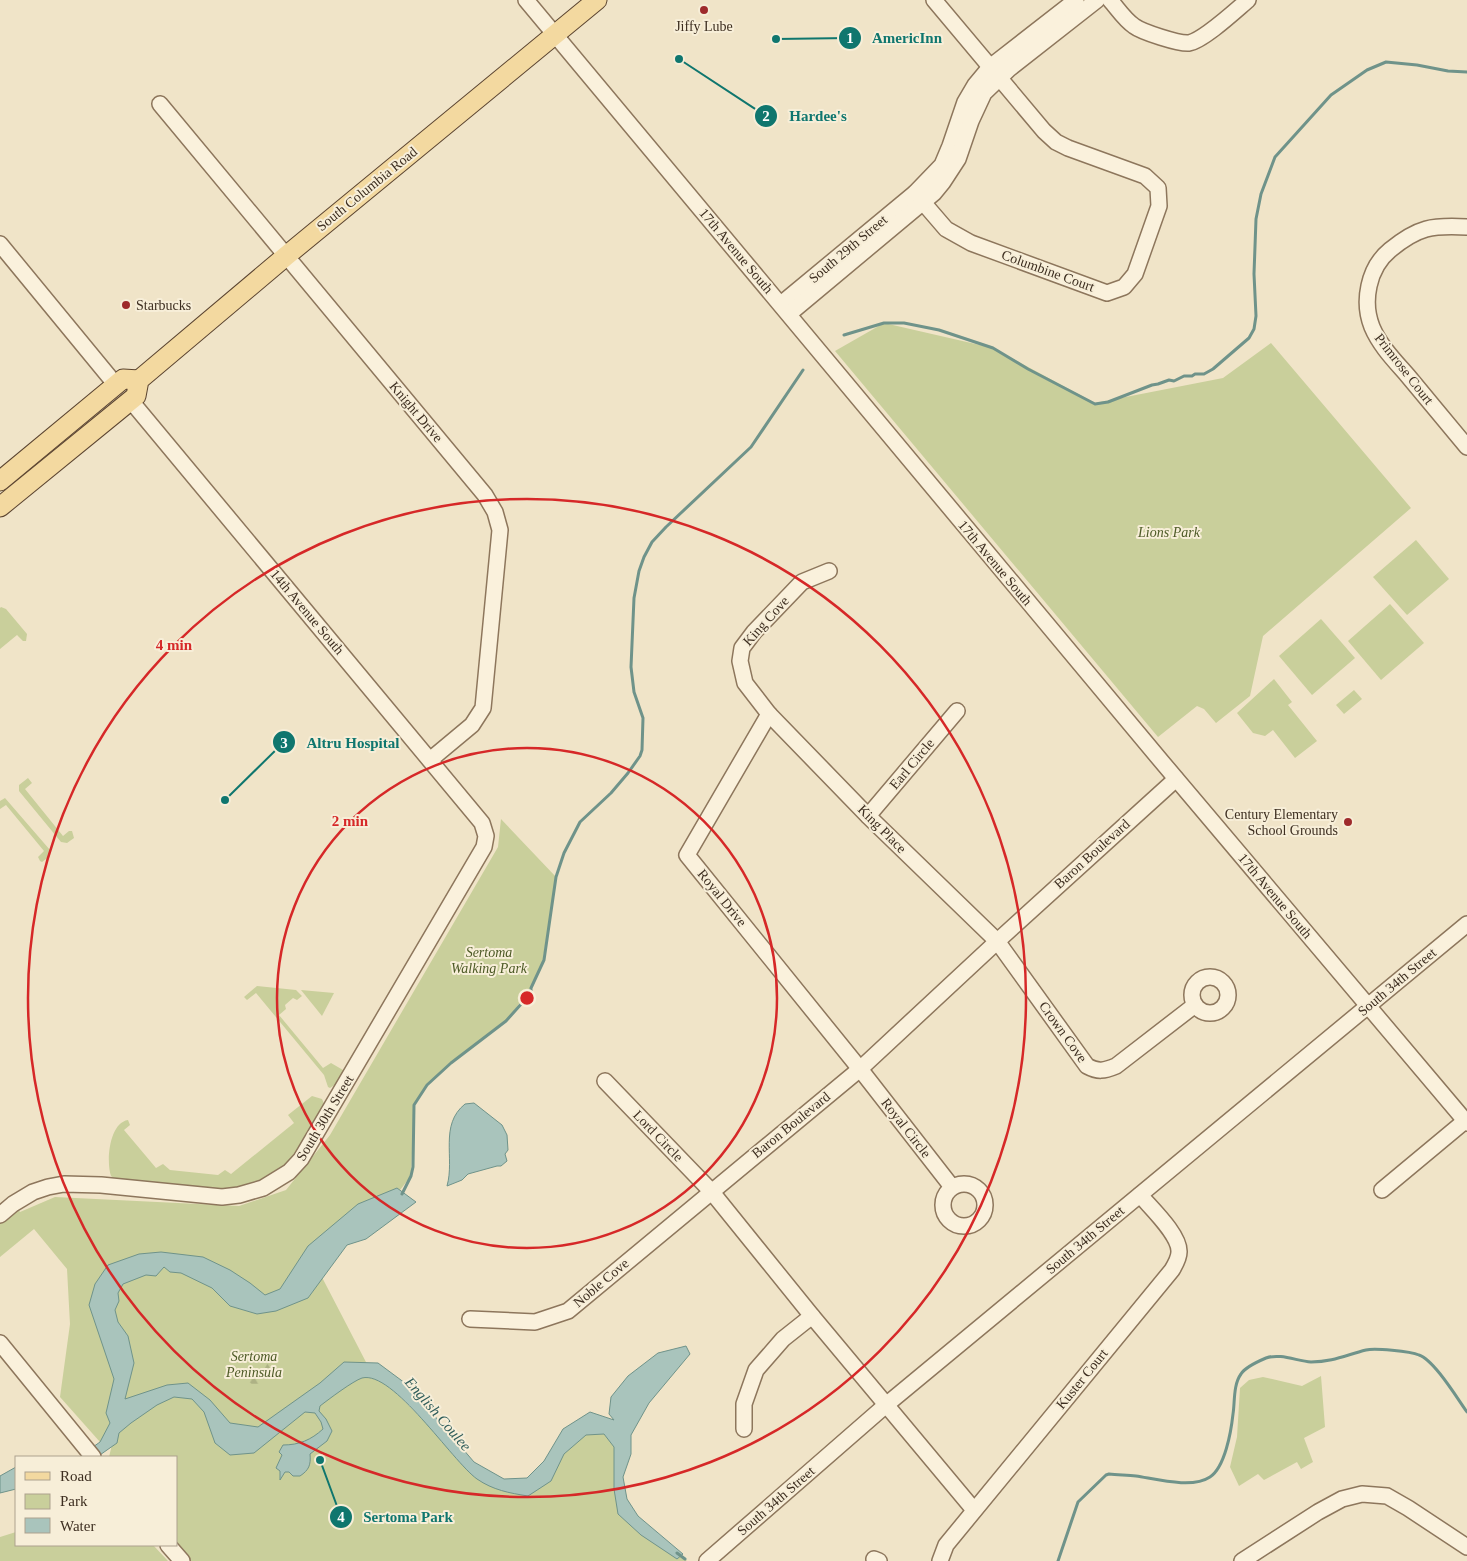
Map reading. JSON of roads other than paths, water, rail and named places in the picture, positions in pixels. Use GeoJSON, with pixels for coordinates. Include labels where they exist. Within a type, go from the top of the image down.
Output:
{"type":"FeatureCollection","features":[{"type":"Feature","properties":{"kind":"main road","name":"South Columbia Road"},"geometry":{"type":"LineString","coordinates":[[0,507],[87,434],[136,396],[139,380],[286,256],[597,0]]}},
{"type":"Feature","properties":{"kind":"main road","name":"South Columbia Road"},"geometry":{"type":"LineString","coordinates":[[0,481],[123,379],[139,380]]}},
{"type":"Feature","properties":{"kind":"main road"},"geometry":{"type":"LineString","coordinates":[[87,434],[101,419],[111,403],[116,385]]}},
{"type":"Feature","properties":{"kind":"street","name":"17th Avenue South"},"geometry":{"type":"LineString","coordinates":[[526,0],[1176,779],[1466,1122]]}},
{"type":"Feature","properties":{"kind":"street","name":"Columbine Court"},"geometry":{"type":"LineString","coordinates":[[919,198],[946,229],[971,243],[1107,293],[1124,287],[1135,274],[1159,206],[1158,188],[1145,176],[1056,142],[1044,131],[934,0]]}},
{"type":"Feature","properties":{"kind":"street","name":"South 29th Street"},"geometry":{"type":"LineString","coordinates":[[995,73],[1076,0]]}},
{"type":"Feature","properties":{"kind":"street","name":"South 29th Street"},"geometry":{"type":"LineString","coordinates":[[785,309],[919,198],[929,180],[942,164],[965,102],[975,85],[995,73],[1097,0]]}},
{"type":"Feature","properties":{"kind":"street"},"geometry":{"type":"LineString","coordinates":[[1110,0],[1135,27],[1176,42],[1189,43],[1203,36],[1248,0]]}},
{"type":"Feature","properties":{"kind":"street","name":"Knight Drive"},"geometry":{"type":"LineString","coordinates":[[160,104],[485,495],[495,512],[500,530],[483,708],[472,725],[430,760]]}},
{"type":"Feature","properties":{"kind":"street","name":"Primrose Court"},"geometry":{"type":"LineString","coordinates":[[1467,227],[1434,226],[1415,233],[1399,242],[1384,255],[1372,274],[1367,297],[1370,320],[1381,344],[1467,447]]}},
{"type":"Feature","properties":{"kind":"street"},"geometry":{"type":"LineString","coordinates":[[0,244],[116,385]]}},
{"type":"Feature","properties":{"kind":"street","name":"14th Avenue South"},"geometry":{"type":"LineString","coordinates":[[130,400],[482,823]]}},
{"type":"Feature","properties":{"kind":"street","name":"King Cove"},"geometry":{"type":"LineString","coordinates":[[770,714],[746,683],[740,661],[742,648],[754,632],[802,582],[829,571]]}},
{"type":"Feature","properties":{"kind":"street","name":"Earl Circle"},"geometry":{"type":"LineString","coordinates":[[868,816],[957,712]]}},
{"type":"Feature","properties":{"kind":"street","name":"King Place"},"geometry":{"type":"LineString","coordinates":[[770,714],[868,816],[997,941]]}},
{"type":"Feature","properties":{"kind":"street","name":"Royal Drive"},"geometry":{"type":"LineString","coordinates":[[770,714],[687,855],[860,1068]]}},
{"type":"Feature","properties":{"kind":"street","name":"Baron Boulevard"},"geometry":{"type":"LineString","coordinates":[[711,1191],[860,1068],[1176,779]]}},
{"type":"Feature","properties":{"kind":"street","name":"South 30th Street"},"geometry":{"type":"LineString","coordinates":[[0,1215],[13,1204],[33,1192],[56,1185],[101,1186],[222,1197],[239,1195],[263,1188],[289,1172],[306,1152],[484,847],[486,836],[482,823]]}},
{"type":"Feature","properties":{"kind":"street","name":"South 34th Street"},"geometry":{"type":"LineString","coordinates":[[707,1561],[886,1405],[1467,924]]}},
{"type":"Feature","properties":{"kind":"street","name":"Crown Cove"},"geometry":{"type":"LineString","coordinates":[[997,941],[1087,1066],[1097,1071],[1107,1070],[1116,1066],[1195,1005]]}},
{"type":"Feature","properties":{"kind":"street","name":"Royal Circle"},"geometry":{"type":"LineString","coordinates":[[860,1068],[952,1187]]}},
{"type":"Feature","properties":{"kind":"street","name":"Lord Circle"},"geometry":{"type":"LineString","coordinates":[[605,1081],[711,1191]]}},
{"type":"Feature","properties":{"kind":"street"},"geometry":{"type":"LineString","coordinates":[[1382,1190],[1466,1122]]}},
{"type":"Feature","properties":{"kind":"street"},"geometry":{"type":"LineString","coordinates":[[711,1191],[812,1316],[974,1510]]}},
{"type":"Feature","properties":{"kind":"street","name":"Noble Cove"},"geometry":{"type":"LineString","coordinates":[[470,1318],[536,1322],[568,1311],[711,1191]]}},
{"type":"Feature","properties":{"kind":"street","name":"Kuster Court"},"geometry":{"type":"LineString","coordinates":[[940,1561],[946,1545],[1172,1270],[1179,1252],[1177,1242],[1172,1233],[1140,1195]]}},
{"type":"Feature","properties":{"kind":"street"},"geometry":{"type":"LineString","coordinates":[[744,1429],[744,1404],[756,1370],[783,1339],[812,1316]]}},
{"type":"Feature","properties":{"kind":"street"},"geometry":{"type":"LineString","coordinates":[[0,1344],[92,1456]]}},
{"type":"Feature","properties":{"kind":"street"},"geometry":{"type":"LineString","coordinates":[[1242,1561],[1318,1512],[1342,1499],[1362,1494],[1388,1496],[1467,1547]]}},
{"type":"Feature","properties":{"kind":"street"},"geometry":{"type":"LineString","coordinates":[[169,1546],[182,1561]]}},
{"type":"Feature","properties":{"kind":"water"},"geometry":{"type":"Polygon","coordinates":[[[474,1103],[502,1125],[507,1135],[508,1150],[505,1154],[507,1161],[501,1166],[468,1174],[462,1180],[447,1186],[452,1122],[457,1112],[465,1104],[474,1103]]]}},
{"type":"Feature","properties":{"kind":"water"},"geometry":{"type":"Polygon","coordinates":[[[397,1188],[416,1202],[366,1239],[347,1245],[308,1298],[276,1311],[257,1314],[230,1306],[212,1288],[181,1273],[170,1272],[164,1267],[156,1276],[146,1275],[123,1284],[118,1293],[119,1301],[115,1310],[118,1322],[128,1336],[134,1363],[125,1399],[167,1385],[188,1383],[210,1400],[230,1423],[258,1427],[320,1383],[344,1362],[378,1363],[409,1386],[474,1462],[504,1479],[527,1478],[544,1461],[563,1429],[590,1412],[614,1420],[609,1414],[611,1397],[628,1376],[658,1353],[686,1346],[690,1354],[649,1403],[631,1435],[631,1454],[623,1477],[627,1499],[638,1516],[683,1554],[677,1559],[641,1535],[618,1514],[614,1489],[614,1447],[604,1434],[586,1435],[564,1454],[551,1481],[528,1496],[508,1492],[489,1486],[477,1479],[405,1402],[390,1388],[375,1379],[362,1378],[341,1390],[320,1406],[319,1411],[326,1419],[332,1431],[327,1441],[310,1454],[309,1467],[300,1476],[293,1476],[289,1472],[285,1472],[280,1480],[280,1471],[276,1468],[282,1455],[279,1452],[283,1445],[304,1441],[323,1429],[315,1413],[305,1412],[254,1453],[230,1455],[215,1443],[204,1412],[192,1399],[174,1397],[157,1405],[131,1423],[119,1433],[117,1443],[98,1456],[80,1456],[100,1442],[110,1423],[106,1413],[114,1379],[89,1305],[95,1284],[108,1265],[139,1254],[161,1252],[203,1257],[230,1270],[265,1295],[280,1289],[308,1246],[358,1204],[397,1188]]]}},
{"type":"Feature","properties":{"kind":"water"},"geometry":{"type":"Polygon","coordinates":[[[15,1468],[15,1489],[0,1493],[0,1476],[15,1468]]]}},
{"type":"Feature","properties":{"kind":"waterway"},"geometry":{"type":"LineString","coordinates":[[844,335],[884,323],[904,323],[939,330],[993,348],[1028,369],[1095,404],[1108,402],[1169,380],[1174,381],[1184,376],[1204,374],[1213,369],[1249,338],[1254,329],[1256,316],[1254,274],[1256,219],[1261,194],[1275,157],[1331,95],[1367,70],[1386,62],[1467,72]]}},
{"type":"Feature","properties":{"kind":"waterway"},"geometry":{"type":"LineString","coordinates":[[402,1194],[411,1176],[413,1167],[414,1105],[427,1085],[451,1063],[506,1021],[531,993],[531,988],[544,960],[556,877],[564,853],[580,822],[611,793],[640,756],[642,750],[643,718],[634,692],[631,667],[634,598],[639,571],[644,557],[652,542],[666,527],[751,447],[803,370]]}},
{"type":"Feature","properties":{"kind":"waterway","name":"English Coulee"},"geometry":{"type":"LineString","coordinates":[[1058,1561],[1078,1502],[1106,1475],[1136,1476],[1184,1483],[1202,1481],[1210,1477],[1220,1465],[1229,1439],[1235,1388],[1238,1378],[1252,1364],[1266,1358],[1277,1356],[1319,1362],[1333,1360],[1370,1349],[1392,1350],[1419,1355],[1425,1358],[1445,1380],[1467,1412]]}},
{"type":"Feature","properties":{"kind":"waterway","name":"English Coulee"},"geometry":{"type":"LineString","coordinates":[[677,1553],[685,1559]]}},
{"type":"Feature","properties":{"kind":"place","name":"Jiffy Lube"},"geometry":{"type":"Point","coordinates":[704,10]}},
{"type":"Feature","properties":{"kind":"place","name":"AmericInn"},"geometry":{"type":"Point","coordinates":[776,39]}},
{"type":"Feature","properties":{"kind":"place","name":"Hardee's"},"geometry":{"type":"Point","coordinates":[679,59]}},
{"type":"Feature","properties":{"kind":"place","name":"Starbucks"},"geometry":{"type":"Point","coordinates":[126,305]}},
{"type":"Feature","properties":{"kind":"place","name":"Altru Hospital"},"geometry":{"type":"Point","coordinates":[225,800]}},
{"type":"Feature","properties":{"kind":"place","name":"Century Elementary School Grounds"},"geometry":{"type":"Point","coordinates":[1348,822]}},
{"type":"Feature","properties":{"kind":"place","name":"Sertoma Park"},"geometry":{"type":"Point","coordinates":[320,1460]}},
{"type":"Feature","properties":{"kind":"park label","name":"Lions Park"},"geometry":{"type":"Point","coordinates":[1169,532]}},
{"type":"Feature","properties":{"kind":"park label","name":"Sertoma Walking Park"},"geometry":{"type":"Point","coordinates":[489,960]}},
{"type":"Feature","properties":{"kind":"park label","name":"Sertoma Peninsula"},"geometry":{"type":"Point","coordinates":[254,1364]}}]}
